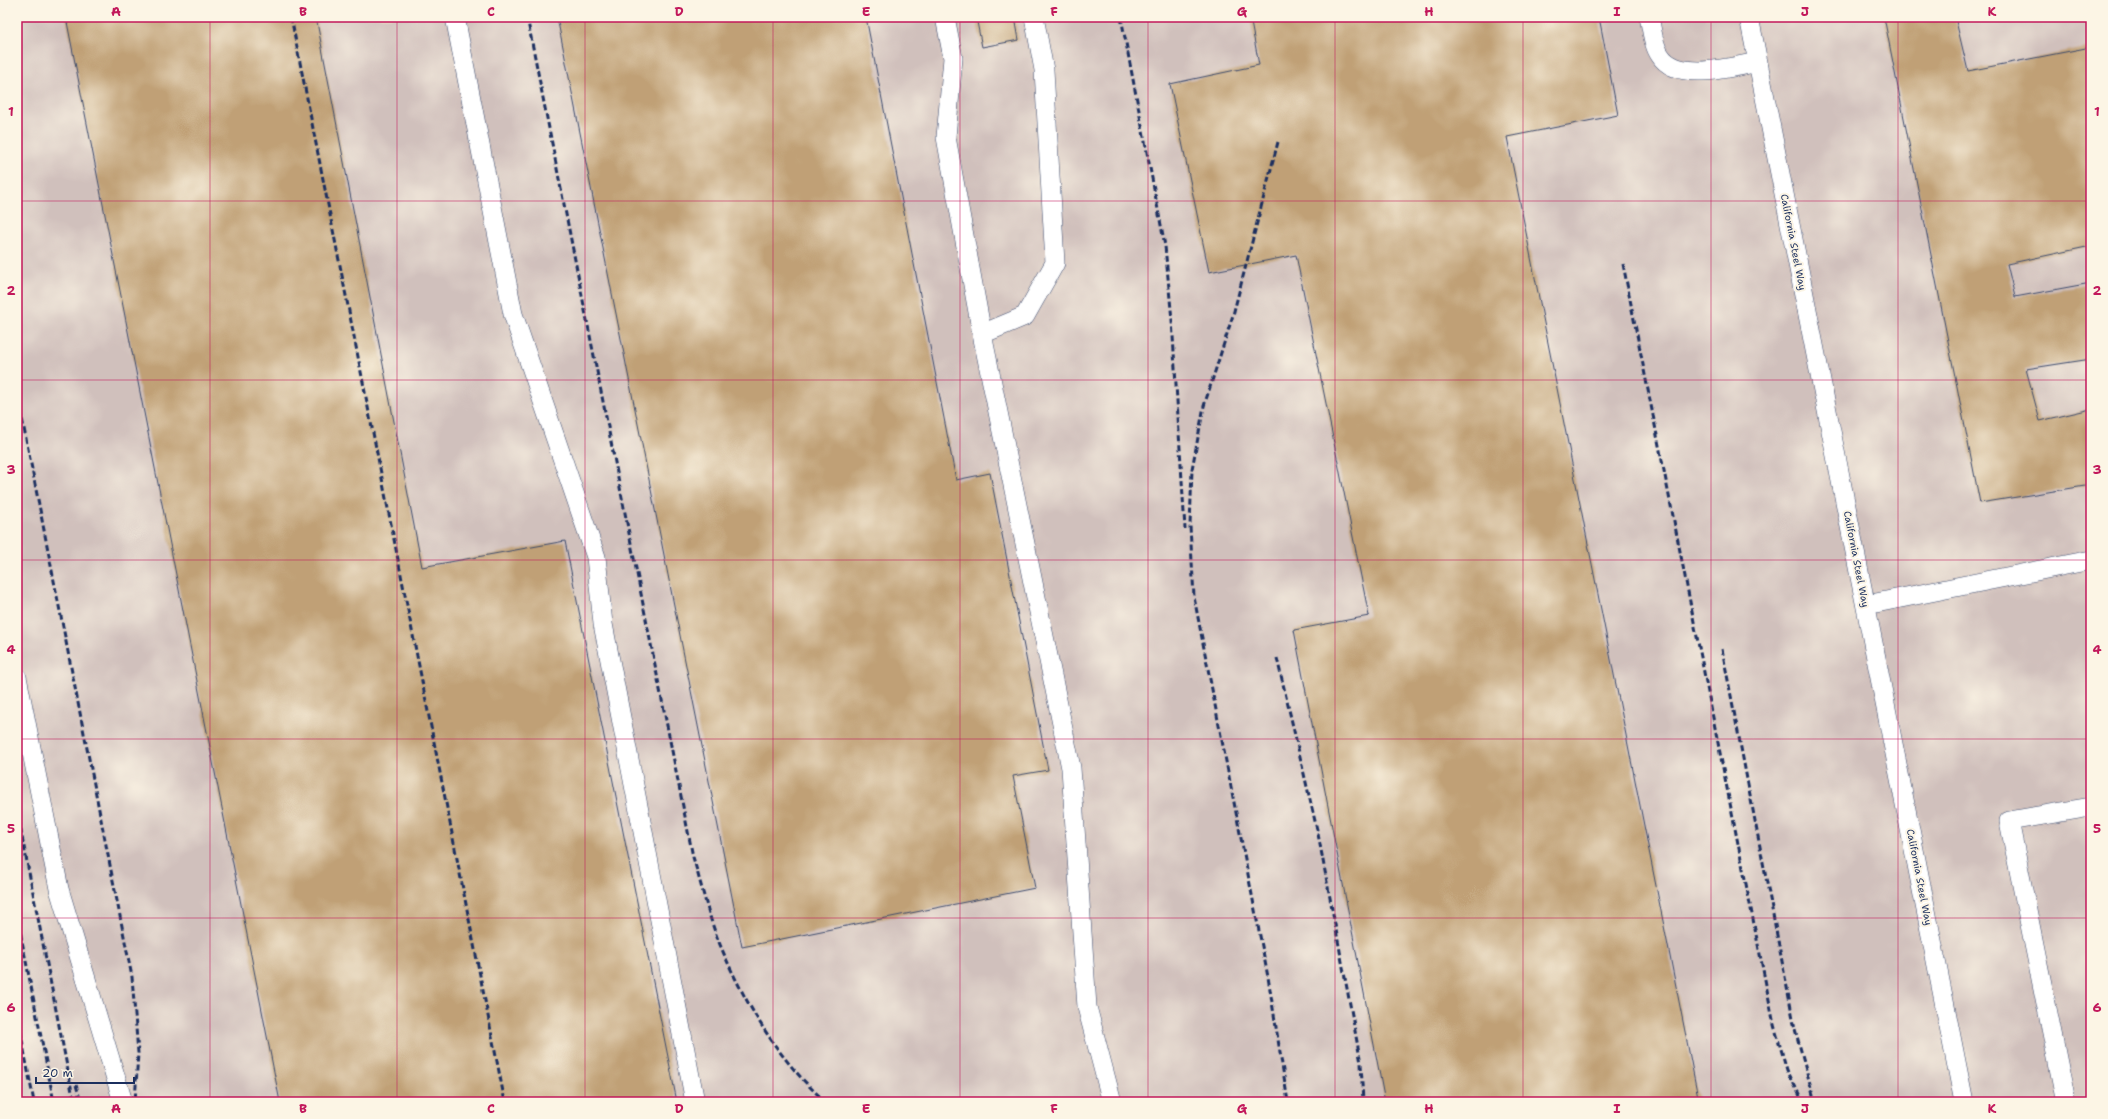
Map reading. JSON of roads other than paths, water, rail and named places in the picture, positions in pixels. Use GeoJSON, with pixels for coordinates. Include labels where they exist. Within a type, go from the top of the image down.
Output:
{"type":"FeatureCollection","features":[{"type":"Feature","properties":{"kind":"lane"},"geometry":{"type":"LineString","coordinates":[[455,17],[513,314],[596,557],[603,624],[695,1102]]}},
{"type":"Feature","properties":{"kind":"lane"},"geometry":{"type":"LineString","coordinates":[[945,17],[953,58],[946,137],[982,334],[1071,768],[1087,1008],[1112,1102]]}},
{"type":"Feature","properties":{"kind":"lane"},"geometry":{"type":"LineString","coordinates":[[982,334],[1025,316],[1055,263],[1044,70],[1034,17]]}},
{"type":"Feature","properties":{"kind":"lane"},"geometry":{"type":"LineString","coordinates":[[1649,17],[1660,56],[1671,66],[1689,72],[1715,70],[1758,62]]}},
{"type":"Feature","properties":{"kind":"lane","name":"California Steel Way"},"geometry":{"type":"LineString","coordinates":[[1749,17],[1964,1102]]}},
{"type":"Feature","properties":{"kind":"lane"},"geometry":{"type":"LineString","coordinates":[[1866,605],[2091,560]]}},
{"type":"Feature","properties":{"kind":"lane"},"geometry":{"type":"LineString","coordinates":[[17,677],[60,889],[123,1102]]}},
{"type":"Feature","properties":{"kind":"lane"},"geometry":{"type":"LineString","coordinates":[[2066,1102],[2009,821],[2091,807]]}},
{"type":"Feature","properties":{"kind":"railway"},"geometry":{"type":"LineString","coordinates":[[291,17],[505,1102]]}},
{"type":"Feature","properties":{"kind":"railway"},"geometry":{"type":"LineString","coordinates":[[527,17],[693,857],[709,914],[730,968],[741,990],[778,1050],[809,1086],[826,1102]]}},
{"type":"Feature","properties":{"kind":"railway"},"geometry":{"type":"LineString","coordinates":[[1121,17],[1165,246],[1172,320],[1185,529]]}},
{"type":"Feature","properties":{"kind":"railway"},"geometry":{"type":"LineString","coordinates":[[1278,142],[1233,315],[1204,406],[1192,469],[1190,526],[1194,597],[1268,977],[1288,1102]]}},
{"type":"Feature","properties":{"kind":"railway"},"geometry":{"type":"LineString","coordinates":[[1623,264],[1774,1025],[1787,1070],[1803,1102]]}},
{"type":"Feature","properties":{"kind":"railway"},"geometry":{"type":"LineString","coordinates":[[17,393],[132,977],[138,1053],[135,1102]]}},
{"type":"Feature","properties":{"kind":"railway"},"geometry":{"type":"LineString","coordinates":[[1722,649],[1795,1029],[1815,1102]]}},
{"type":"Feature","properties":{"kind":"railway"},"geometry":{"type":"LineString","coordinates":[[1277,658],[1318,834],[1361,1063],[1363,1102]]}},
{"type":"Feature","properties":{"kind":"railway"},"geometry":{"type":"LineString","coordinates":[[17,811],[74,1102]]}},
{"type":"Feature","properties":{"kind":"railway"},"geometry":{"type":"LineString","coordinates":[[17,916],[54,1102]]}},
{"type":"Feature","properties":{"kind":"railway"},"geometry":{"type":"LineString","coordinates":[[17,1014],[34,1102]]}},
{"type":"Feature","properties":{"kind":"railway"},"geometry":{"type":"LineString","coordinates":[[76,1085],[81,1102]]}}]}
